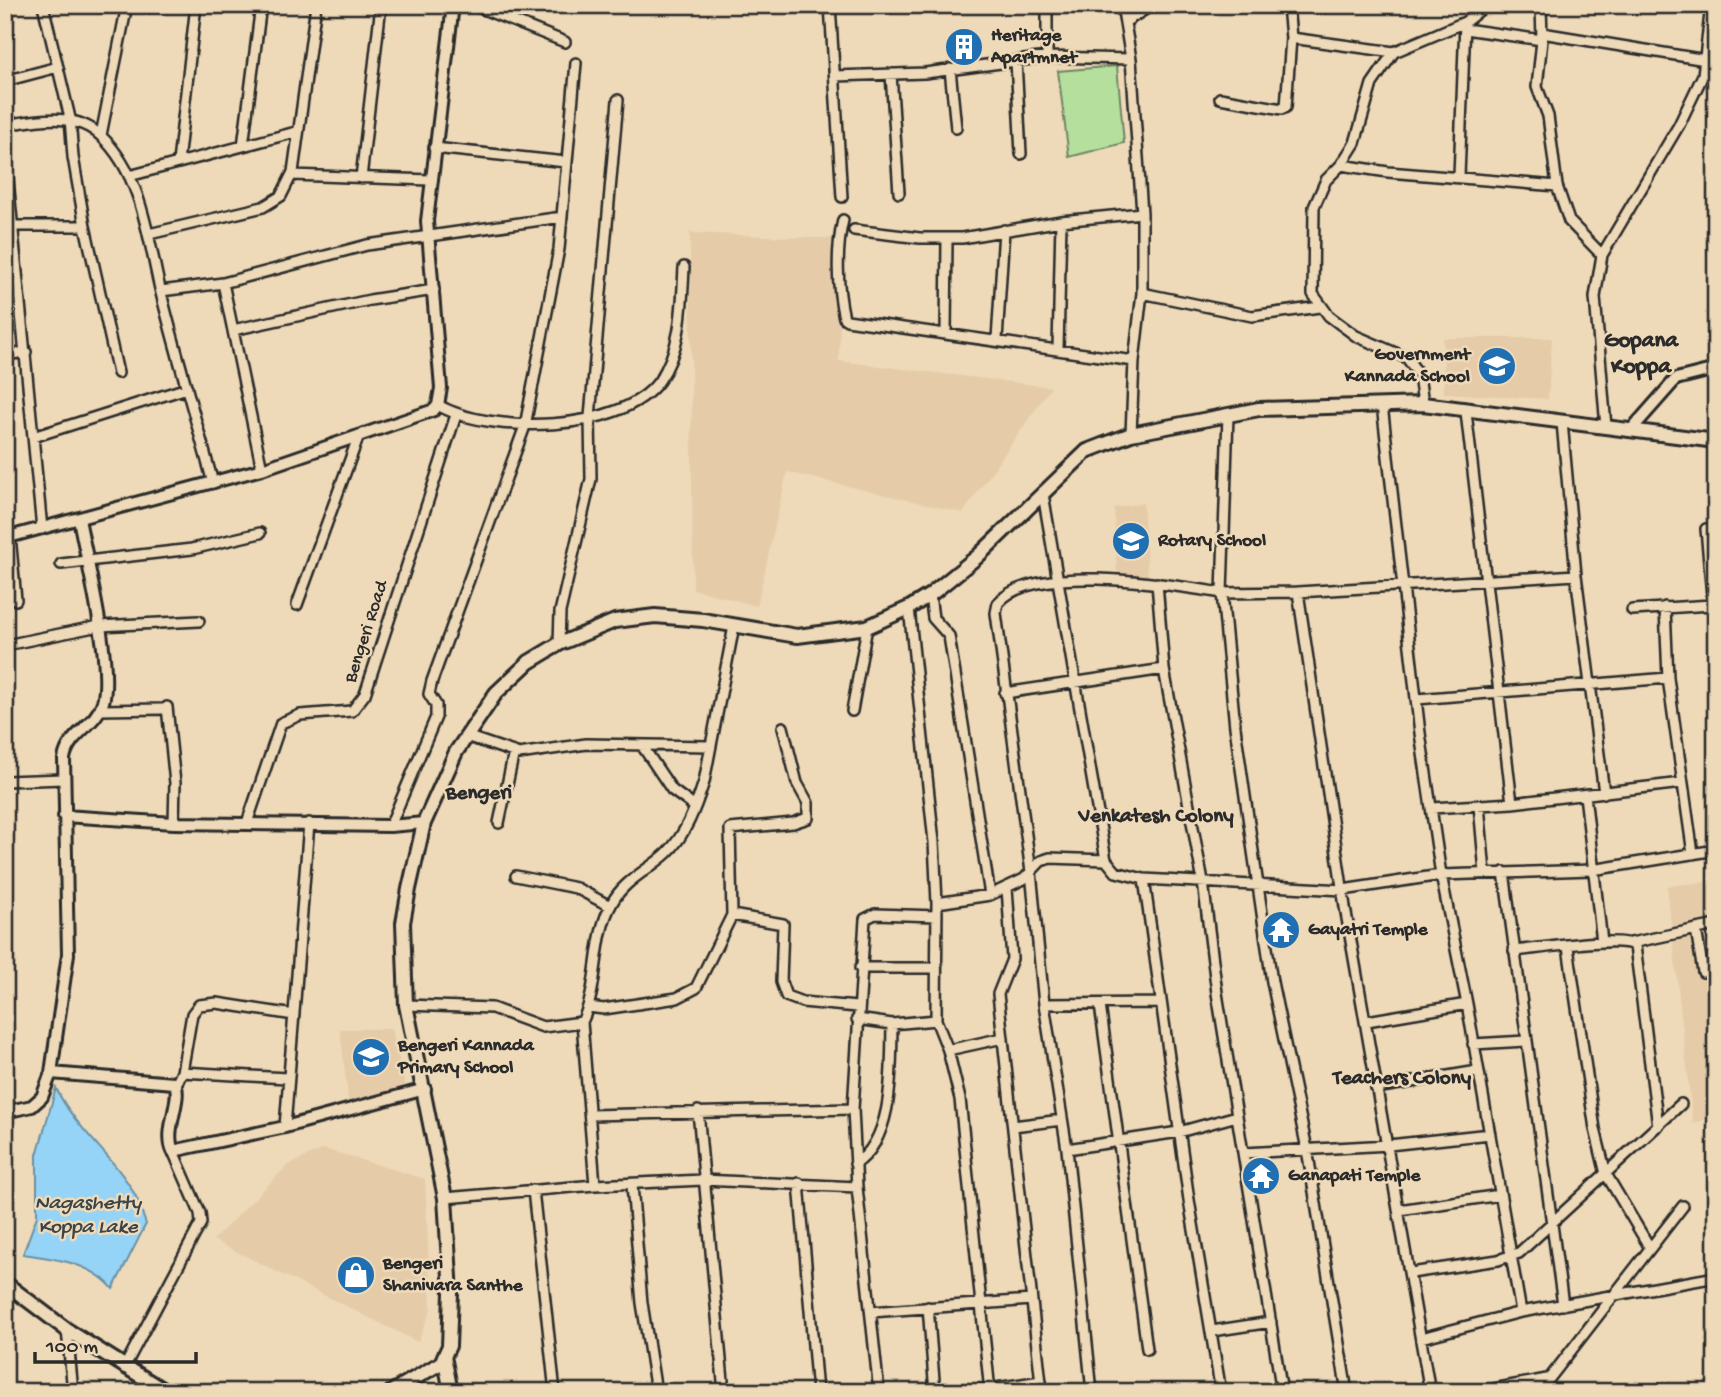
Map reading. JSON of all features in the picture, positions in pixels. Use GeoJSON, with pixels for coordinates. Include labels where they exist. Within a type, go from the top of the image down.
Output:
{"type":"FeatureCollection","features":[{"type":"Feature","properties":{"kind":"main road"},"geometry":{"type":"LineString","coordinates":[[391,1392],[440,1363],[449,1346],[451,1293],[445,1198],[406,1005],[403,923],[424,823],[466,736],[496,693],[529,662],[559,644],[615,621],[643,617],[674,616],[809,636],[867,627],[930,595],[977,557],[1087,451],[1131,434],[1259,409],[1423,404],[1466,412],[1716,440]]}},
{"type":"Feature","properties":{"kind":"main road"},"geometry":{"type":"LineString","coordinates":[[5,1283],[67,1330],[166,1392]]}},
{"type":"Feature","properties":{"kind":"main road"},"geometry":{"type":"LineString","coordinates":[[444,1356],[451,1392]]}},
{"type":"Feature","properties":{"kind":"street"},"geometry":{"type":"LineString","coordinates":[[43,5],[70,118],[73,157],[85,226],[118,373]]}},
{"type":"Feature","properties":{"kind":"street"},"geometry":{"type":"LineString","coordinates":[[101,135],[127,5]]}},
{"type":"Feature","properties":{"kind":"street"},"geometry":{"type":"LineString","coordinates":[[178,162],[196,5]]}},
{"type":"Feature","properties":{"kind":"street"},"geometry":{"type":"LineString","coordinates":[[243,146],[261,5]]}},
{"type":"Feature","properties":{"kind":"street"},"geometry":{"type":"LineString","coordinates":[[149,234],[263,207],[281,196],[292,175],[316,5]]}},
{"type":"Feature","properties":{"kind":"street"},"geometry":{"type":"LineString","coordinates":[[361,178],[381,5]]}},
{"type":"Feature","properties":{"kind":"street"},"geometry":{"type":"LineString","coordinates":[[16,600],[8,537],[262,469],[429,413],[438,405],[441,387],[429,237],[430,180],[453,5]]}},
{"type":"Feature","properties":{"kind":"street"},"geometry":{"type":"LineString","coordinates":[[473,5],[565,42]]}},
{"type":"Feature","properties":{"kind":"street"},"geometry":{"type":"LineString","coordinates":[[830,5],[842,197]]}},
{"type":"Feature","properties":{"kind":"street"},"geometry":{"type":"LineString","coordinates":[[1047,5],[1047,57]]}},
{"type":"Feature","properties":{"kind":"street"},"geometry":{"type":"LineString","coordinates":[[1122,5],[1131,59],[1142,213],[1142,293],[1134,361],[1131,434]]}},
{"type":"Feature","properties":{"kind":"street"},"geometry":{"type":"LineString","coordinates":[[1125,22],[1152,5]]}},
{"type":"Feature","properties":{"kind":"street"},"geometry":{"type":"LineString","coordinates":[[1220,98],[1285,108],[1291,38],[1288,5]]}},
{"type":"Feature","properties":{"kind":"street"},"geometry":{"type":"LineString","coordinates":[[1541,5],[1542,37],[1537,87],[1548,116],[1557,186],[1569,221],[1602,255]]}},
{"type":"Feature","properties":{"kind":"street"},"geometry":{"type":"LineString","coordinates":[[1606,427],[1595,297],[1602,255],[1679,125],[1703,75],[1711,5]]}},
{"type":"Feature","properties":{"kind":"street"},"geometry":{"type":"LineString","coordinates":[[1291,38],[1394,52],[1465,25],[1482,7]]}},
{"type":"Feature","properties":{"kind":"street"},"geometry":{"type":"LineString","coordinates":[[1465,25],[1706,60]]}},
{"type":"Feature","properties":{"kind":"street"},"geometry":{"type":"LineString","coordinates":[[1460,176],[1465,25]]}},
{"type":"Feature","properties":{"kind":"street"},"geometry":{"type":"LineString","coordinates":[[1394,52],[1372,83],[1361,131],[1341,165],[1326,180],[1314,207],[1313,294],[1320,307],[1356,336],[1407,358],[1419,375],[1423,404]]}},
{"type":"Feature","properties":{"kind":"street"},"geometry":{"type":"LineString","coordinates":[[835,76],[950,69],[1047,57],[1131,59]]}},
{"type":"Feature","properties":{"kind":"street"},"geometry":{"type":"LineString","coordinates":[[1016,61],[1021,154]]}},
{"type":"Feature","properties":{"kind":"street"},"geometry":{"type":"LineString","coordinates":[[390,826],[436,717],[436,705],[429,694],[432,681],[525,426],[562,217],[576,63]]}},
{"type":"Feature","properties":{"kind":"street"},"geometry":{"type":"LineString","coordinates":[[5,81],[58,67]]}},
{"type":"Feature","properties":{"kind":"street"},"geometry":{"type":"LineString","coordinates":[[950,69],[956,128]]}},
{"type":"Feature","properties":{"kind":"street"},"geometry":{"type":"LineString","coordinates":[[891,74],[899,193]]}},
{"type":"Feature","properties":{"kind":"street"},"geometry":{"type":"LineString","coordinates":[[1703,75],[1716,78]]}},
{"type":"Feature","properties":{"kind":"street"},"geometry":{"type":"LineString","coordinates":[[559,644],[560,612],[591,479],[590,417],[618,100]]}},
{"type":"Feature","properties":{"kind":"street"},"geometry":{"type":"LineString","coordinates":[[5,125],[70,118],[101,135],[130,176],[149,234],[161,291],[213,483]]}},
{"type":"Feature","properties":{"kind":"street"},"geometry":{"type":"LineString","coordinates":[[130,176],[296,132]]}},
{"type":"Feature","properties":{"kind":"street"},"geometry":{"type":"LineString","coordinates":[[434,148],[566,162]]}},
{"type":"Feature","properties":{"kind":"street"},"geometry":{"type":"LineString","coordinates":[[5,149],[42,529]]}},
{"type":"Feature","properties":{"kind":"street"},"geometry":{"type":"LineString","coordinates":[[1341,165],[1388,172],[1557,186]]}},
{"type":"Feature","properties":{"kind":"street"},"geometry":{"type":"LineString","coordinates":[[292,175],[430,180]]}},
{"type":"Feature","properties":{"kind":"street"},"geometry":{"type":"LineString","coordinates":[[854,230],[947,239],[1061,220],[1142,213]]}},
{"type":"Feature","properties":{"kind":"street"},"geometry":{"type":"LineString","coordinates":[[161,291],[223,282],[367,245],[562,217]]}},
{"type":"Feature","properties":{"kind":"street"},"geometry":{"type":"LineString","coordinates":[[843,220],[839,237],[844,318],[1134,361]]}},
{"type":"Feature","properties":{"kind":"street"},"geometry":{"type":"LineString","coordinates":[[1058,349],[1061,220]]}},
{"type":"Feature","properties":{"kind":"street"},"geometry":{"type":"LineString","coordinates":[[13,226],[85,226]]}},
{"type":"Feature","properties":{"kind":"street"},"geometry":{"type":"LineString","coordinates":[[997,340],[1004,230]]}},
{"type":"Feature","properties":{"kind":"street"},"geometry":{"type":"LineString","coordinates":[[946,332],[947,239]]}},
{"type":"Feature","properties":{"kind":"street"},"geometry":{"type":"LineString","coordinates":[[438,405],[456,415],[525,426],[616,413],[635,404],[651,391],[667,366],[681,325],[684,267]]}},
{"type":"Feature","properties":{"kind":"street"},"geometry":{"type":"LineString","coordinates":[[223,282],[262,469]]}},
{"type":"Feature","properties":{"kind":"street"},"geometry":{"type":"LineString","coordinates":[[233,330],[370,300],[434,290]]}},
{"type":"Feature","properties":{"kind":"street"},"geometry":{"type":"LineString","coordinates":[[1142,293],[1252,316],[1320,307]]}},
{"type":"Feature","properties":{"kind":"street"},"geometry":{"type":"LineString","coordinates":[[5,355],[26,352]]}},
{"type":"Feature","properties":{"kind":"street"},"geometry":{"type":"LineString","coordinates":[[1631,430],[1676,379],[1716,369]]}},
{"type":"Feature","properties":{"kind":"street"},"geometry":{"type":"LineString","coordinates":[[33,437],[187,388]]}},
{"type":"Feature","properties":{"kind":"street"},"geometry":{"type":"LineString","coordinates":[[1382,405],[1441,876],[1467,1004],[1521,1312]]}},
{"type":"Feature","properties":{"kind":"street"},"geometry":{"type":"LineString","coordinates":[[1466,412],[1488,580],[1512,803]]}},
{"type":"Feature","properties":{"kind":"street","name":"Bengeri Road"},"geometry":{"type":"LineString","coordinates":[[247,823],[281,723],[300,715],[352,711],[365,694],[456,415]]}},
{"type":"Feature","properties":{"kind":"street"},"geometry":{"type":"LineString","coordinates":[[1228,415],[1222,593],[1235,727],[1272,982],[1307,1149],[1347,1392]]}},
{"type":"Feature","properties":{"kind":"street"},"geometry":{"type":"LineString","coordinates":[[1562,422],[1576,575],[1604,793]]}},
{"type":"Feature","properties":{"kind":"street"},"geometry":{"type":"LineString","coordinates":[[297,605],[359,435]]}},
{"type":"Feature","properties":{"kind":"street"},"geometry":{"type":"LineString","coordinates":[[1042,494],[1059,579],[1106,860],[1116,872],[1144,879],[1343,890],[1441,876],[1592,870],[1716,850]]}},
{"type":"Feature","properties":{"kind":"street"},"geometry":{"type":"LineString","coordinates":[[5,1112],[32,1106],[42,1097],[51,1073],[68,954],[64,816],[66,750],[78,731],[100,710],[104,694],[99,626],[79,519]]}},
{"type":"Feature","properties":{"kind":"street"},"geometry":{"type":"LineString","coordinates":[[1706,529],[1716,640]]}},
{"type":"Feature","properties":{"kind":"street"},"geometry":{"type":"LineString","coordinates":[[61,564],[192,549],[260,533]]}},
{"type":"Feature","properties":{"kind":"street"},"geometry":{"type":"LineString","coordinates":[[1092,1392],[1067,1149],[1044,1004],[1031,872],[1005,693],[996,613],[998,603],[1014,589],[1059,579],[1157,583],[1222,593],[1298,592],[1576,575]]}},
{"type":"Feature","properties":{"kind":"street"},"geometry":{"type":"LineString","coordinates":[[1157,583],[1164,669],[1203,882],[1217,993],[1282,1392]]}},
{"type":"Feature","properties":{"kind":"street"},"geometry":{"type":"LineString","coordinates":[[1298,592],[1343,890],[1430,1392]]}},
{"type":"Feature","properties":{"kind":"street"},"geometry":{"type":"LineString","coordinates":[[930,595],[933,618],[949,636],[990,895]]}},
{"type":"Feature","properties":{"kind":"street"},"geometry":{"type":"LineString","coordinates":[[1632,610],[1712,605]]}},
{"type":"Feature","properties":{"kind":"street"},"geometry":{"type":"LineString","coordinates":[[1665,607],[1668,678],[1693,854]]}},
{"type":"Feature","properties":{"kind":"street"},"geometry":{"type":"LineString","coordinates":[[909,608],[928,775],[937,903],[936,1020],[948,1050],[960,1099],[990,1391]]}},
{"type":"Feature","properties":{"kind":"street"},"geometry":{"type":"LineString","coordinates":[[6,645],[99,626],[198,621]]}},
{"type":"Feature","properties":{"kind":"street"},"geometry":{"type":"LineString","coordinates":[[595,1185],[582,1021],[588,1007],[610,906],[624,887],[669,852],[695,807],[704,782],[734,626]]}},
{"type":"Feature","properties":{"kind":"street"},"geometry":{"type":"LineString","coordinates":[[852,711],[867,627]]}},
{"type":"Feature","properties":{"kind":"street"},"geometry":{"type":"LineString","coordinates":[[1005,693],[1164,669]]}},
{"type":"Feature","properties":{"kind":"street"},"geometry":{"type":"LineString","coordinates":[[1417,699],[1668,678]]}},
{"type":"Feature","properties":{"kind":"street"},"geometry":{"type":"LineString","coordinates":[[100,710],[165,708],[173,753],[174,823]]}},
{"type":"Feature","properties":{"kind":"street"},"geometry":{"type":"LineString","coordinates":[[588,1007],[604,1009],[689,994],[696,988],[733,915],[730,829],[793,823],[808,818],[808,803],[797,783],[783,727]]}},
{"type":"Feature","properties":{"kind":"street"},"geometry":{"type":"LineString","coordinates":[[466,736],[514,752],[535,753],[586,744],[710,746]]}},
{"type":"Feature","properties":{"kind":"street"},"geometry":{"type":"LineString","coordinates":[[643,747],[672,790],[695,807]]}},
{"type":"Feature","properties":{"kind":"street"},"geometry":{"type":"LineString","coordinates":[[499,823],[514,752]]}},
{"type":"Feature","properties":{"kind":"street"},"geometry":{"type":"LineString","coordinates":[[5,782],[64,779]]}},
{"type":"Feature","properties":{"kind":"street"},"geometry":{"type":"LineString","coordinates":[[1432,808],[1512,803],[1682,783]]}},
{"type":"Feature","properties":{"kind":"street"},"geometry":{"type":"LineString","coordinates":[[1585,795],[1602,942]]}},
{"type":"Feature","properties":{"kind":"street"},"geometry":{"type":"LineString","coordinates":[[1479,805],[1485,873]]}},
{"type":"Feature","properties":{"kind":"street"},"geometry":{"type":"LineString","coordinates":[[64,816],[174,823],[390,826],[424,823]]}},
{"type":"Feature","properties":{"kind":"street"},"geometry":{"type":"LineString","coordinates":[[285,1127],[309,824]]}},
{"type":"Feature","properties":{"kind":"street"},"geometry":{"type":"LineString","coordinates":[[937,903],[990,895],[1007,888],[1031,872],[1041,861],[1050,858],[1106,860]]}},
{"type":"Feature","properties":{"kind":"street"},"geometry":{"type":"LineString","coordinates":[[1504,872],[1563,1305]]}},
{"type":"Feature","properties":{"kind":"street"},"geometry":{"type":"LineString","coordinates":[[516,876],[576,888],[610,906]]}},
{"type":"Feature","properties":{"kind":"street"},"geometry":{"type":"LineString","coordinates":[[1144,879],[1179,1132],[1221,1392]]}},
{"type":"Feature","properties":{"kind":"street"},"geometry":{"type":"LineString","coordinates":[[1007,888],[1012,959],[998,994],[1042,1392]]}},
{"type":"Feature","properties":{"kind":"street"},"geometry":{"type":"LineString","coordinates":[[733,915],[783,923],[781,982],[786,996],[802,1002],[857,1007]]}},
{"type":"Feature","properties":{"kind":"street"},"geometry":{"type":"LineString","coordinates":[[880,1392],[855,1164],[853,1109],[860,968],[867,916],[937,916]]}},
{"type":"Feature","properties":{"kind":"street"},"geometry":{"type":"LineString","coordinates":[[1514,951],[1602,942],[1631,943],[1716,925]]}},
{"type":"Feature","properties":{"kind":"street"},"geometry":{"type":"LineString","coordinates":[[1696,929],[1703,972]]}},
{"type":"Feature","properties":{"kind":"street"},"geometry":{"type":"LineString","coordinates":[[1631,943],[1638,960],[1658,1126]]}},
{"type":"Feature","properties":{"kind":"street"},"geometry":{"type":"LineString","coordinates":[[1568,947],[1595,1129],[1606,1174],[1650,1248]]}},
{"type":"Feature","properties":{"kind":"street"},"geometry":{"type":"LineString","coordinates":[[860,968],[936,968]]}},
{"type":"Feature","properties":{"kind":"street"},"geometry":{"type":"LineString","coordinates":[[124,1368],[201,1223],[200,1213],[169,1136],[176,1085],[182,1072],[192,1014],[199,1005],[217,1003],[294,1016]]}},
{"type":"Feature","properties":{"kind":"street"},"geometry":{"type":"LineString","coordinates":[[1044,1004],[1160,1003]]}},
{"type":"Feature","properties":{"kind":"street"},"geometry":{"type":"LineString","coordinates":[[1367,1021],[1467,1004]]}},
{"type":"Feature","properties":{"kind":"street"},"geometry":{"type":"LineString","coordinates":[[406,1005],[492,1008],[543,1027],[556,1028],[582,1021]]}},
{"type":"Feature","properties":{"kind":"street"},"geometry":{"type":"LineString","coordinates":[[1100,1005],[1147,1349]]}},
{"type":"Feature","properties":{"kind":"street"},"geometry":{"type":"LineString","coordinates":[[857,1018],[892,1024],[936,1020]]}},
{"type":"Feature","properties":{"kind":"street"},"geometry":{"type":"LineString","coordinates":[[855,1164],[867,1157],[889,1105],[892,1024]]}},
{"type":"Feature","properties":{"kind":"street"},"geometry":{"type":"LineString","coordinates":[[948,1050],[1003,1038]]}},
{"type":"Feature","properties":{"kind":"street"},"geometry":{"type":"LineString","coordinates":[[1473,1044],[1526,1041]]}},
{"type":"Feature","properties":{"kind":"street"},"geometry":{"type":"LineString","coordinates":[[1376,1088],[1478,1071]]}},
{"type":"Feature","properties":{"kind":"street"},"geometry":{"type":"LineString","coordinates":[[182,1072],[287,1079]]}},
{"type":"Feature","properties":{"kind":"street"},"geometry":{"type":"LineString","coordinates":[[51,1073],[176,1085]]}},
{"type":"Feature","properties":{"kind":"street"},"geometry":{"type":"LineString","coordinates":[[173,1151],[285,1127],[425,1089]]}},
{"type":"Feature","properties":{"kind":"street"},"geometry":{"type":"LineString","coordinates":[[1410,1273],[1510,1258],[1681,1104]]}},
{"type":"Feature","properties":{"kind":"street"},"geometry":{"type":"LineString","coordinates":[[590,1115],[853,1109]]}},
{"type":"Feature","properties":{"kind":"street"},"geometry":{"type":"LineString","coordinates":[[698,1111],[724,1392]]}},
{"type":"Feature","properties":{"kind":"street"},"geometry":{"type":"LineString","coordinates":[[1067,1149],[1179,1132],[1237,1116]]}},
{"type":"Feature","properties":{"kind":"street"},"geometry":{"type":"LineString","coordinates":[[1013,1126],[1062,1120]]}},
{"type":"Feature","properties":{"kind":"street"},"geometry":{"type":"LineString","coordinates":[[1244,1153],[1389,1145],[1490,1134]]}},
{"type":"Feature","properties":{"kind":"street"},"geometry":{"type":"LineString","coordinates":[[445,1198],[595,1185],[704,1180],[857,1187]]}},
{"type":"Feature","properties":{"kind":"street"},"geometry":{"type":"LineString","coordinates":[[799,1183],[817,1392]]}},
{"type":"Feature","properties":{"kind":"street"},"geometry":{"type":"LineString","coordinates":[[632,1185],[642,1303],[656,1392]]}},
{"type":"Feature","properties":{"kind":"street"},"geometry":{"type":"LineString","coordinates":[[533,1190],[555,1392]]}},
{"type":"Feature","properties":{"kind":"street"},"geometry":{"type":"LineString","coordinates":[[1399,1210],[1500,1195]]}},
{"type":"Feature","properties":{"kind":"street"},"geometry":{"type":"LineString","coordinates":[[1539,1392],[1683,1206]]}},
{"type":"Feature","properties":{"kind":"street"},"geometry":{"type":"LineString","coordinates":[[1421,1338],[1521,1312],[1716,1277]]}},
{"type":"Feature","properties":{"kind":"street"},"geometry":{"type":"LineString","coordinates":[[871,1312],[980,1306],[1031,1300]]}},
{"type":"Feature","properties":{"kind":"street"},"geometry":{"type":"LineString","coordinates":[[928,1307],[935,1392]]}},
{"type":"Feature","properties":{"kind":"street"},"geometry":{"type":"LineString","coordinates":[[1212,1331],[1271,1322]]}},
{"type":"Feature","properties":{"kind":"street"},"geometry":{"type":"LineString","coordinates":[[67,1330],[73,1392]]}},
{"type":"Feature","properties":{"kind":"street"},"geometry":{"type":"LineString","coordinates":[[1477,1392],[1547,1379]]}},
{"type":"Feature","properties":{"kind":"street"},"geometry":{"type":"LineString","coordinates":[[970,1392],[1041,1381]]}},
{"type":"Feature","properties":{"kind":"shaded area"},"geometry":{"type":"Polygon","coordinates":[[[690,233],[842,239],[839,361],[1051,387],[963,513],[787,472],[757,606],[693,589],[690,233]]]}},
{"type":"Feature","properties":{"kind":"shaded area","name":"Government Kannada School"},"geometry":{"type":"Polygon","coordinates":[[[1443,338],[1552,338],[1548,399],[1444,393],[1443,338]]]}},
{"type":"Feature","properties":{"kind":"shaded area","name":"Rotary School"},"geometry":{"type":"Polygon","coordinates":[[[1143,503],[1148,578],[1117,574],[1114,508],[1143,503]]]}},
{"type":"Feature","properties":{"kind":"shaded area"},"geometry":{"type":"Polygon","coordinates":[[[1716,881],[1716,1115],[1693,1124],[1667,886],[1716,881]]]}},
{"type":"Feature","properties":{"kind":"shaded area","name":"Bengeri Kannada Primary School"},"geometry":{"type":"Polygon","coordinates":[[[340,1029],[392,1029],[405,1085],[349,1106],[340,1029]]]}},
{"type":"Feature","properties":{"kind":"shaded area","name":"Bengeri Shanivara Santhe"},"geometry":{"type":"Polygon","coordinates":[[[324,1149],[425,1179],[431,1309],[418,1342],[213,1240],[288,1165],[324,1149]]]}},
{"type":"Feature","properties":{"kind":"green space"},"geometry":{"type":"Polygon","coordinates":[[[1117,66],[1124,143],[1069,157],[1058,71],[1117,66]]]}},
{"type":"Feature","properties":{"kind":"water","name":"Nagashetty Koppa Lake"},"geometry":{"type":"Polygon","coordinates":[[[56,1088],[73,1116],[125,1179],[136,1197],[146,1224],[113,1289],[95,1273],[72,1263],[23,1254],[37,1216],[37,1155],[56,1088]]]}},
{"type":"Feature","properties":{"kind":"place","name":"Heritage Apartmnet"},"geometry":{"type":"Point","coordinates":[964,47]}},
{"type":"Feature","properties":{"kind":"place","name":"Government Kannada School"},"geometry":{"type":"Point","coordinates":[1497,366]}},
{"type":"Feature","properties":{"kind":"place","name":"Rotary School"},"geometry":{"type":"Point","coordinates":[1131,541]}},
{"type":"Feature","properties":{"kind":"place","name":"Gayatri Temple"},"geometry":{"type":"Point","coordinates":[1281,930]}},
{"type":"Feature","properties":{"kind":"place","name":"Bengeri Kannada Primary School"},"geometry":{"type":"Point","coordinates":[371,1057]}},
{"type":"Feature","properties":{"kind":"place","name":"Ganapati Temple"},"geometry":{"type":"Point","coordinates":[1261,1176]}},
{"type":"Feature","properties":{"kind":"place","name":"Bengeri Shanivara Santhe"},"geometry":{"type":"Point","coordinates":[356,1275]}},
{"type":"Feature","properties":{"kind":"district","name":"Gopana Koppa"},"geometry":{"type":"Point","coordinates":[1641,354]}},
{"type":"Feature","properties":{"kind":"district","name":"Bengeri"},"geometry":{"type":"Point","coordinates":[479,794]}},
{"type":"Feature","properties":{"kind":"district","name":"Venkatesh Colony"},"geometry":{"type":"Point","coordinates":[1156,817]}},
{"type":"Feature","properties":{"kind":"district","name":"Teachers Colony"},"geometry":{"type":"Point","coordinates":[1402,1079]}}]}
